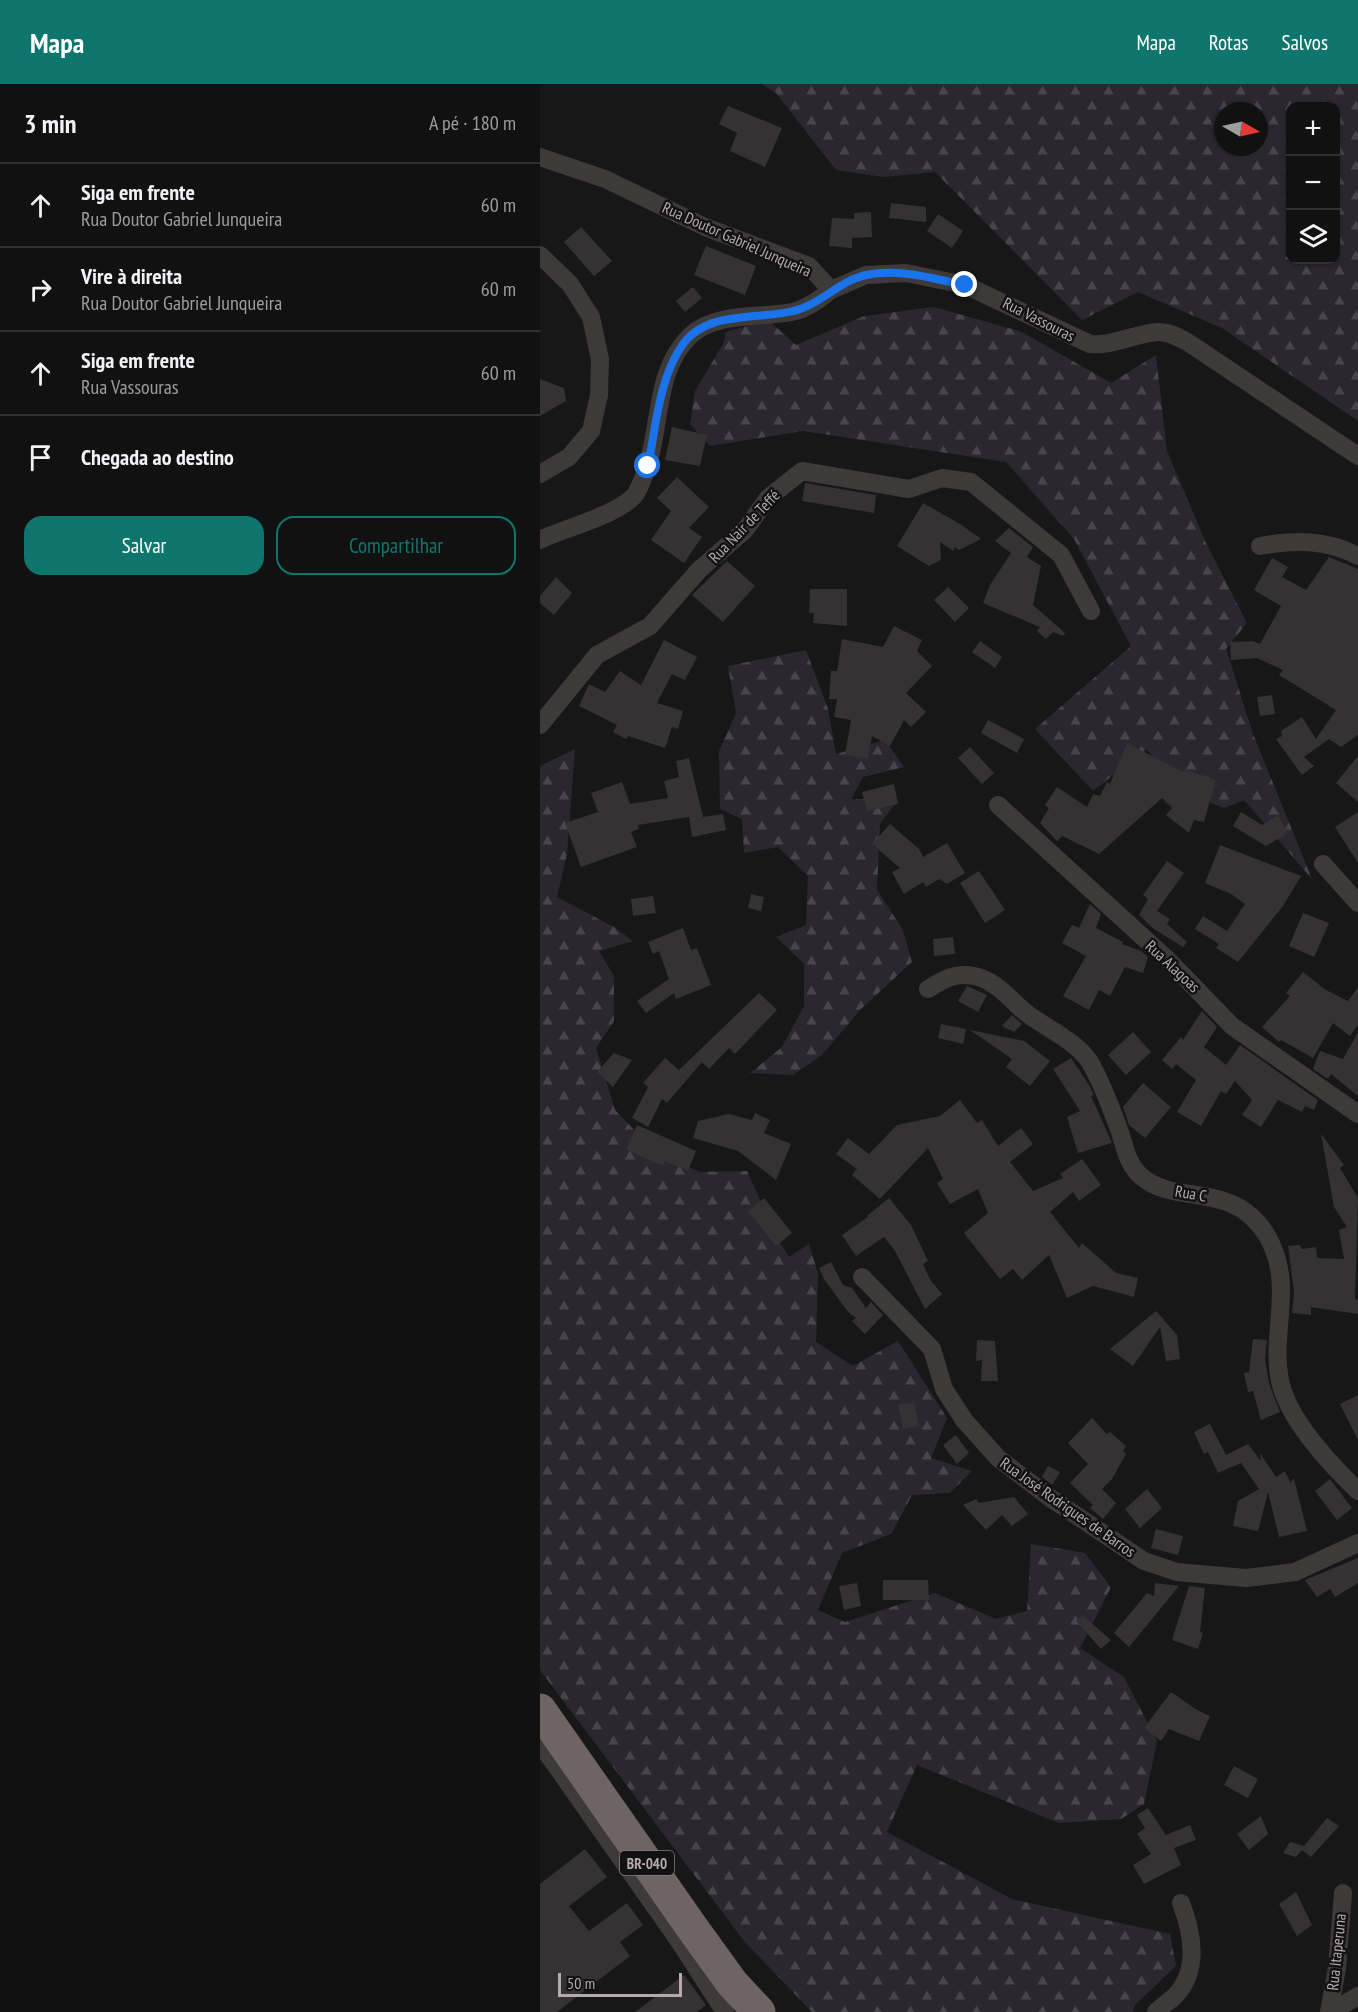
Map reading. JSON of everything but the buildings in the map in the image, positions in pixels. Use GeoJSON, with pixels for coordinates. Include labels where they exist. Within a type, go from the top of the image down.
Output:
{"type":"FeatureCollection","features":[{"type":"Feature","properties":{"kind":"highway","name":"BR-040"},"geometry":{"type":"LineString","coordinates":[[540,1710],[729,1997],[759,2012]]}},
{"type":"Feature","properties":{"kind":"highway"},"geometry":{"type":"LineString","coordinates":[[729,1997],[747,2012]]}},
{"type":"Feature","properties":{"kind":"street","name":"Rua Doutor Gabriel Junqueira"},"geometry":{"type":"LineString","coordinates":[[540,157],[605,179],[705,227],[809,266],[831,290],[816,302],[794,311],[714,322],[693,334],[683,345],[666,379],[648,466],[636,495],[616,511],[571,525],[540,540]]}},
{"type":"Feature","properties":{"kind":"street"},"geometry":{"type":"LineString","coordinates":[[540,255],[570,284],[591,317],[600,359],[599,395],[591,431],[569,457],[540,474]]}},
{"type":"Feature","properties":{"kind":"street","name":"Rua Vassouras"},"geometry":{"type":"LineString","coordinates":[[831,290],[866,275],[906,273],[965,285],[1090,344],[1101,345],[1158,332],[1172,335],[1189,343],[1358,456]]}},
{"type":"Feature","properties":{"kind":"street","name":"Rua Nair de Teffé"},"geometry":{"type":"LineString","coordinates":[[540,725],[597,655],[650,626],[699,570],[745,530],[768,498],[802,471],[909,489],[942,478],[971,482],[1043,543],[1061,555],[1091,611]]}},
{"type":"Feature","properties":{"kind":"street"},"geometry":{"type":"LineString","coordinates":[[1260,546],[1306,541],[1330,544],[1358,556]]}},
{"type":"Feature","properties":{"kind":"street","name":"Rua Alagoas"},"geometry":{"type":"LineString","coordinates":[[998,805],[1168,960],[1233,1026],[1358,1114]]}},
{"type":"Feature","properties":{"kind":"street"},"geometry":{"type":"LineString","coordinates":[[1323,864],[1358,903]]}},
{"type":"Feature","properties":{"kind":"street","name":"Rua C"},"geometry":{"type":"LineString","coordinates":[[928,989],[951,975],[974,976],[991,982],[1028,1014],[1064,1038],[1091,1063],[1119,1127],[1126,1157],[1142,1178],[1163,1187],[1219,1198],[1245,1212],[1265,1233],[1280,1263],[1282,1306],[1279,1344],[1280,1380],[1290,1408],[1321,1450],[1358,1491]]}},
{"type":"Feature","properties":{"kind":"street","name":"Rua José Rodrigues de Barros"},"geometry":{"type":"LineString","coordinates":[[862,1277],[932,1349],[944,1389],[964,1420],[998,1458],[1049,1497],[1144,1561],[1177,1572],[1246,1578],[1296,1572],[1358,1543]]}},
{"type":"Feature","properties":{"kind":"street"},"geometry":{"type":"LineString","coordinates":[[540,1743],[679,1941],[729,1997]]}},
{"type":"Feature","properties":{"kind":"street","name":"Rua Itaperuna"},"geometry":{"type":"LineString","coordinates":[[1330,2012],[1337,1968],[1343,1893]]}},
{"type":"Feature","properties":{"kind":"street"},"geometry":{"type":"LineString","coordinates":[[1156,2012],[1176,1996],[1185,1979],[1193,1953],[1190,1926],[1181,1904]]}},
{"type":"Feature","properties":{"kind":"street","name":"Rua Itaperuna"},"geometry":{"type":"LineString","coordinates":[[1330,2012],[1358,1996]]}},
{"type":"Feature","properties":{"kind":"green space"},"geometry":{"type":"Polygon","coordinates":[[[762,84],[1358,84],[1358,421],[1222,328],[1138,292],[1082,320],[935,172],[884,177],[836,170],[776,93],[762,84]]]}},
{"type":"Feature","properties":{"kind":"green space"},"geometry":{"type":"Polygon","coordinates":[[[934,307],[1022,332],[1111,383],[1156,355],[1167,451],[1206,543],[1247,623],[1226,649],[1253,734],[1312,879],[1244,800],[1224,808],[1173,788],[1147,749],[1093,791],[1035,729],[1131,646],[1074,539],[1006,462],[803,431],[710,446],[690,424],[695,391],[723,344],[726,332],[768,320],[796,345],[864,316],[934,307]]]}},
{"type":"Feature","properties":{"kind":"green space"},"geometry":{"type":"Polygon","coordinates":[[[806,650],[828,709],[836,754],[885,740],[904,767],[863,777],[851,799],[898,800],[880,824],[877,890],[903,930],[912,962],[861,1009],[822,1055],[793,1075],[750,1073],[782,1047],[804,1006],[804,964],[776,937],[806,925],[808,876],[778,847],[744,853],[742,819],[720,809],[719,751],[736,713],[728,666],[806,650]]]}},
{"type":"Feature","properties":{"kind":"green space"},"geometry":{"type":"Polygon","coordinates":[[[575,749],[567,854],[557,897],[614,927],[633,941],[599,951],[614,976],[614,1021],[596,1048],[615,1110],[658,1155],[700,1172],[747,1171],[778,1240],[789,1257],[809,1244],[818,1273],[816,1342],[853,1366],[898,1341],[947,1418],[931,1458],[972,1471],[950,1493],[912,1495],[891,1534],[842,1553],[818,1610],[845,1622],[935,1593],[996,1619],[1027,1611],[1031,1544],[1085,1553],[1111,1587],[1080,1648],[1124,1677],[1157,1741],[1144,1804],[1121,1819],[1059,1823],[917,1765],[887,1832],[1012,1899],[1170,1934],[1176,1966],[1135,2005],[1133,2012],[812,2012],[744,1941],[540,1670],[540,766],[575,749]]]}},
{"type":"Feature","properties":{"kind":"route"},"geometry":{"type":"LineString","coordinates":[[648,466],[666,379],[683,345],[693,334],[714,322],[794,311],[816,302],[831,290],[866,275],[906,273],[965,285]]}}]}
